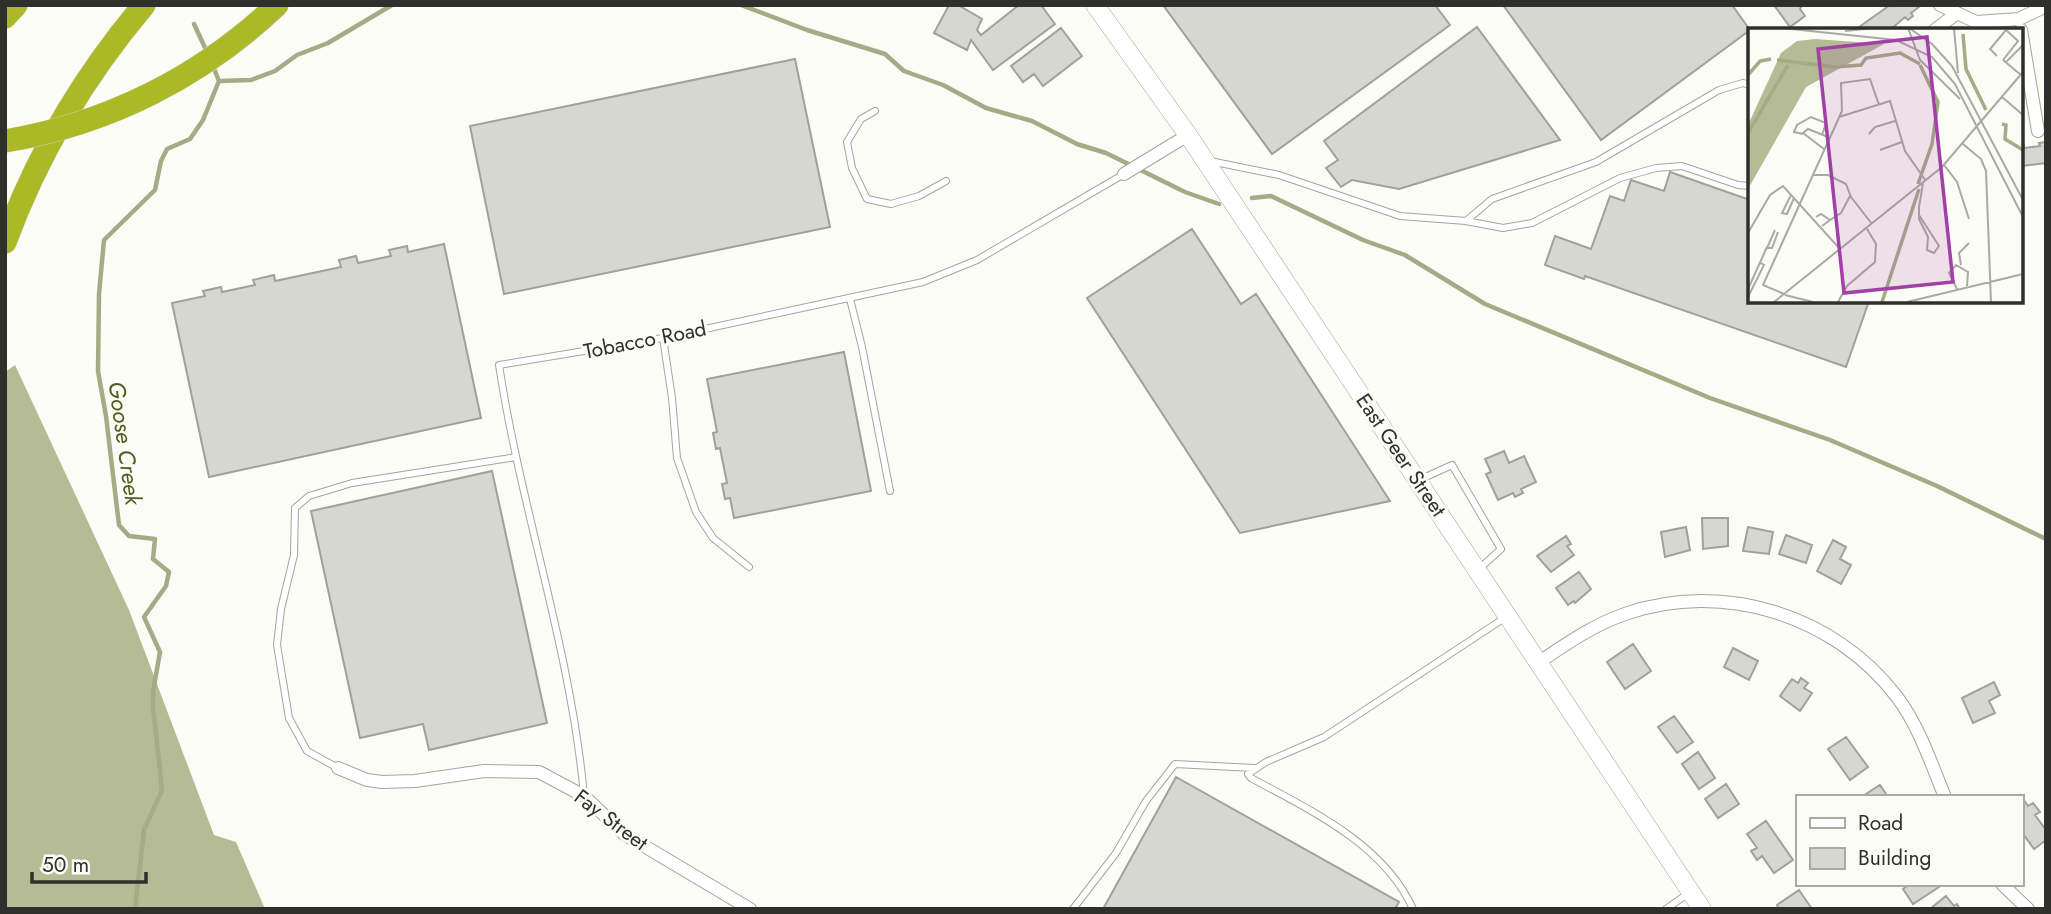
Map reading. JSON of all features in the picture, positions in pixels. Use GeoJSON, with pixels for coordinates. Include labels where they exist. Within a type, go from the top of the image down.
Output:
{"type":"FeatureCollection","features":[{"type":"Feature","properties":{"kind":"highway"},"geometry":{"type":"LineString","coordinates":[[5,17],[16,5]]}},
{"type":"Feature","properties":{"kind":"highway"},"geometry":{"type":"LineString","coordinates":[[5,242],[30,182],[69,108],[108,50],[144,5]]}},
{"type":"Feature","properties":{"kind":"highway"},"geometry":{"type":"LineString","coordinates":[[5,141],[81,123],[159,90],[207,62],[277,5]]}},
{"type":"Feature","properties":{"kind":"main road","name":"East Geer Street"},"geometry":{"type":"LineString","coordinates":[[1095,5],[1188,135],[1702,909]]}},
{"type":"Feature","properties":{"kind":"street"},"geometry":{"type":"LineString","coordinates":[[1940,5],[1976,22],[2021,26],[2046,6]]}},
{"type":"Feature","properties":{"kind":"street"},"geometry":{"type":"LineString","coordinates":[[1937,28],[1956,13]]}},
{"type":"Feature","properties":{"kind":"street"},"geometry":{"type":"LineString","coordinates":[[2023,38],[2038,131]]}},
{"type":"Feature","properties":{"kind":"street","name":"Tobacco Road"},"geometry":{"type":"LineString","coordinates":[[1124,174],[1188,135]]}},
{"type":"Feature","properties":{"kind":"street"},"geometry":{"type":"LineString","coordinates":[[1538,663],[1595,627],[1643,609],[1708,602],[1741,604],[1773,611],[1798,620],[1841,642],[1875,671],[1910,717],[1944,795]]}},
{"type":"Feature","properties":{"kind":"street","name":"Fay Street"},"geometry":{"type":"LineString","coordinates":[[338,768],[367,780],[382,782],[415,781],[484,771],[540,772],[584,796],[624,834],[746,908]]}},
{"type":"Feature","properties":{"kind":"street"},"geometry":{"type":"LineString","coordinates":[[2004,886],[2028,909]]}},
{"type":"Feature","properties":{"kind":"lane"},"geometry":{"type":"LineString","coordinates":[[1466,221],[1492,199],[1596,162],[1719,90],[1743,83],[1748,84]]}},
{"type":"Feature","properties":{"kind":"lane"},"geometry":{"type":"LineString","coordinates":[[875,111],[861,119],[847,142],[852,168],[867,198],[891,204],[919,196],[946,181]]}},
{"type":"Feature","properties":{"kind":"lane"},"geometry":{"type":"LineString","coordinates":[[1204,160],[1279,175],[1400,216],[1466,221],[1503,228],[1532,223],[1620,178],[1656,168],[1682,166],[1748,186]]}},
{"type":"Feature","properties":{"kind":"lane","name":"Tobacco Road"},"geometry":{"type":"LineString","coordinates":[[584,796],[562,652],[516,457],[499,365],[663,338],[923,282],[977,260],[1124,174]]}},
{"type":"Feature","properties":{"kind":"lane"},"geometry":{"type":"LineString","coordinates":[[849,299],[862,347],[890,491]]}},
{"type":"Feature","properties":{"kind":"lane"},"geometry":{"type":"LineString","coordinates":[[663,338],[677,458],[696,512],[713,538],[750,567]]}},
{"type":"Feature","properties":{"kind":"lane"},"geometry":{"type":"LineString","coordinates":[[338,768],[307,751],[289,719],[276,645],[281,609],[294,555],[295,508],[309,496],[352,483],[516,457]]}},
{"type":"Feature","properties":{"kind":"lane"},"geometry":{"type":"LineString","coordinates":[[1417,481],[1452,465],[1501,549],[1477,570]]}},
{"type":"Feature","properties":{"kind":"lane"},"geometry":{"type":"LineString","coordinates":[[1413,909],[1376,859],[1350,836],[1251,778],[1250,771],[1324,737],[1507,616]]}},
{"type":"Feature","properties":{"kind":"lane"},"geometry":{"type":"LineString","coordinates":[[1073,909],[1116,853],[1146,801],[1175,764],[1255,768]]}},
{"type":"Feature","properties":{"kind":"lane"},"geometry":{"type":"LineString","coordinates":[[1666,909],[1691,892]]}},
{"type":"Feature","properties":{"kind":"green space"},"geometry":{"type":"Polygon","coordinates":[[[15,365],[129,610],[214,835],[236,842],[265,909],[5,909],[5,372],[15,365]]]}},
{"type":"Feature","properties":{"kind":"building"},"geometry":{"type":"Polygon","coordinates":[[[949,5],[958,5],[982,19],[977,30],[981,35],[1019,5],[1041,5],[1055,24],[993,70],[971,40],[967,50],[934,33],[949,5]]]}},
{"type":"Feature","properties":{"kind":"building"},"geometry":{"type":"Polygon","coordinates":[[[1163,5],[1435,5],[1450,25],[1272,154],[1163,5]]]}},
{"type":"Feature","properties":{"kind":"building"},"geometry":{"type":"Polygon","coordinates":[[[1503,5],[1732,5],[1749,28],[1748,31],[1601,140],[1503,5]]]}},
{"type":"Feature","properties":{"kind":"building"},"geometry":{"type":"Polygon","coordinates":[[[1774,5],[1802,5],[1800,9],[1805,16],[1790,27],[1774,5]]]}},
{"type":"Feature","properties":{"kind":"building"},"geometry":{"type":"Polygon","coordinates":[[[1890,5],[1919,7],[1911,13],[1913,16],[1908,20],[1905,17],[1892,28],[1858,28],[1890,5]]]}},
{"type":"Feature","properties":{"kind":"building"},"geometry":{"type":"Polygon","coordinates":[[[1477,27],[1560,140],[1399,189],[1352,180],[1341,187],[1326,168],[1338,160],[1324,141],[1477,27]]]}},
{"type":"Feature","properties":{"kind":"building"},"geometry":{"type":"Polygon","coordinates":[[[1061,28],[1082,56],[1043,86],[1034,74],[1023,82],[1011,66],[1061,28]]]}},
{"type":"Feature","properties":{"kind":"building"},"geometry":{"type":"Polygon","coordinates":[[[795,59],[830,227],[504,294],[470,126],[795,59]]]}},
{"type":"Feature","properties":{"kind":"building"},"geometry":{"type":"Polygon","coordinates":[[[2046,142],[2046,163],[2023,166],[2023,145],[2024,148],[2040,146],[2039,143],[2046,142]]]}},
{"type":"Feature","properties":{"kind":"building"},"geometry":{"type":"Polygon","coordinates":[[[1670,172],[1748,199],[1748,303],[1868,303],[1846,367],[1585,276],[1584,279],[1545,265],[1555,236],[1591,249],[1610,196],[1624,201],[1631,180],[1664,191],[1670,172]]]}},
{"type":"Feature","properties":{"kind":"building"},"geometry":{"type":"Polygon","coordinates":[[[1192,229],[1241,304],[1256,294],[1390,501],[1240,533],[1087,298],[1192,229]]]}},
{"type":"Feature","properties":{"kind":"building"},"geometry":{"type":"Polygon","coordinates":[[[444,244],[481,418],[209,477],[172,303],[205,296],[203,291],[221,287],[222,292],[255,285],[253,280],[274,275],[275,281],[341,267],[339,260],[356,256],[358,263],[391,256],[389,250],[407,246],[408,252],[444,244]]]}},
{"type":"Feature","properties":{"kind":"building"},"geometry":{"type":"Polygon","coordinates":[[[844,352],[871,491],[734,518],[730,498],[725,499],[722,484],[727,483],[720,448],[716,449],[713,433],[717,432],[707,379],[844,352]]]}},
{"type":"Feature","properties":{"kind":"building"},"geometry":{"type":"Polygon","coordinates":[[[1504,451],[1509,463],[1524,456],[1536,482],[1521,489],[1523,493],[1515,497],[1513,493],[1498,500],[1486,474],[1491,472],[1485,459],[1504,451]]]}},
{"type":"Feature","properties":{"kind":"building"},"geometry":{"type":"Polygon","coordinates":[[[492,471],[547,723],[429,750],[423,724],[360,738],[311,511],[492,471]]]}},
{"type":"Feature","properties":{"kind":"building"},"geometry":{"type":"Polygon","coordinates":[[[1702,518],[1728,518],[1728,546],[1703,549],[1702,518]]]}},
{"type":"Feature","properties":{"kind":"building"},"geometry":{"type":"Polygon","coordinates":[[[1686,527],[1690,550],[1665,557],[1661,532],[1686,527]]]}},
{"type":"Feature","properties":{"kind":"building"},"geometry":{"type":"Polygon","coordinates":[[[1748,527],[1773,532],[1769,554],[1743,551],[1748,527]]]}},
{"type":"Feature","properties":{"kind":"building"},"geometry":{"type":"Polygon","coordinates":[[[1786,535],[1812,545],[1806,563],[1779,554],[1786,535]]]}},
{"type":"Feature","properties":{"kind":"building"},"geometry":{"type":"Polygon","coordinates":[[[1566,536],[1571,544],[1567,546],[1574,555],[1551,572],[1537,556],[1566,536]]]}},
{"type":"Feature","properties":{"kind":"building"},"geometry":{"type":"Polygon","coordinates":[[[1833,540],[1846,547],[1840,559],[1851,565],[1841,584],[1817,571],[1833,540]]]}},
{"type":"Feature","properties":{"kind":"building"},"geometry":{"type":"Polygon","coordinates":[[[1579,572],[1591,589],[1575,603],[1574,601],[1568,605],[1556,588],[1579,572]]]}},
{"type":"Feature","properties":{"kind":"building"},"geometry":{"type":"Polygon","coordinates":[[[1633,644],[1651,671],[1625,689],[1607,662],[1633,644]]]}},
{"type":"Feature","properties":{"kind":"building"},"geometry":{"type":"Polygon","coordinates":[[[1733,648],[1758,661],[1749,680],[1724,667],[1733,648]]]}},
{"type":"Feature","properties":{"kind":"building"},"geometry":{"type":"Polygon","coordinates":[[[1801,678],[1808,683],[1804,688],[1812,693],[1800,711],[1780,696],[1792,679],[1798,683],[1801,678]]]}},
{"type":"Feature","properties":{"kind":"building"},"geometry":{"type":"Polygon","coordinates":[[[1994,682],[2000,695],[1989,701],[1995,713],[1973,723],[1962,698],[1994,682]]]}},
{"type":"Feature","properties":{"kind":"building"},"geometry":{"type":"Polygon","coordinates":[[[1674,716],[1693,742],[1677,753],[1658,727],[1674,716]]]}},
{"type":"Feature","properties":{"kind":"building"},"geometry":{"type":"Polygon","coordinates":[[[1846,737],[1868,767],[1850,780],[1828,749],[1846,737]]]}},
{"type":"Feature","properties":{"kind":"building"},"geometry":{"type":"Polygon","coordinates":[[[1698,752],[1715,778],[1699,789],[1682,764],[1698,752]]]}},
{"type":"Feature","properties":{"kind":"building"},"geometry":{"type":"Polygon","coordinates":[[[1176,777],[1399,902],[1395,909],[1103,909],[1176,777]]]}},
{"type":"Feature","properties":{"kind":"building"},"geometry":{"type":"Polygon","coordinates":[[[1726,784],[1739,804],[1718,818],[1705,799],[1726,784]]]}},
{"type":"Feature","properties":{"kind":"building"},"geometry":{"type":"Polygon","coordinates":[[[1880,785],[1887,795],[1865,795],[1880,785]]]}},
{"type":"Feature","properties":{"kind":"building"},"geometry":{"type":"Polygon","coordinates":[[[2023,799],[2028,806],[2033,803],[2040,812],[2035,815],[2046,830],[2046,840],[2034,849],[2023,834],[2023,799]]]}},
{"type":"Feature","properties":{"kind":"building"},"geometry":{"type":"Polygon","coordinates":[[[1766,821],[1793,860],[1774,873],[1762,856],[1757,860],[1751,851],[1757,848],[1747,834],[1766,821]]]}},
{"type":"Feature","properties":{"kind":"building"},"geometry":{"type":"Polygon","coordinates":[[[1907,886],[1939,887],[1913,904],[1903,889],[1907,886]]]}},
{"type":"Feature","properties":{"kind":"building"},"geometry":{"type":"Polygon","coordinates":[[[1799,890],[1812,909],[1779,909],[1777,905],[1799,890]]]}},
{"type":"Feature","properties":{"kind":"building"},"geometry":{"type":"Polygon","coordinates":[[[1946,896],[1960,909],[1930,909],[1946,896]]]}},
{"type":"Feature","properties":{"kind":"waterway"},"geometry":{"type":"LineString","coordinates":[[219,81],[251,80],[275,71],[297,55],[328,43],[392,5]]}},
{"type":"Feature","properties":{"kind":"waterway"},"geometry":{"type":"LineString","coordinates":[[741,5],[807,30],[885,54],[904,71],[943,85],[986,108],[1032,121],[1077,144],[1106,153],[1185,192],[1219,204]]}},
{"type":"Feature","properties":{"kind":"waterway","name":"Goose Creek"},"geometry":{"type":"LineString","coordinates":[[194,24],[207,52]]}},
{"type":"Feature","properties":{"kind":"waterway","name":"Goose Creek"},"geometry":{"type":"LineString","coordinates":[[135,909],[144,830],[162,790],[153,707],[160,652],[144,617],[166,586],[169,572],[153,559],[155,539],[129,536],[119,525],[98,371],[99,294],[104,240],[155,190],[161,161],[167,149],[190,139],[203,120],[219,81],[213,66]]}},
{"type":"Feature","properties":{"kind":"waterway"},"geometry":{"type":"LineString","coordinates":[[1252,198],[1271,196],[1363,240],[1405,255],[1485,304],[1710,398],[1830,440],[1937,486],[2046,539]]}}]}
